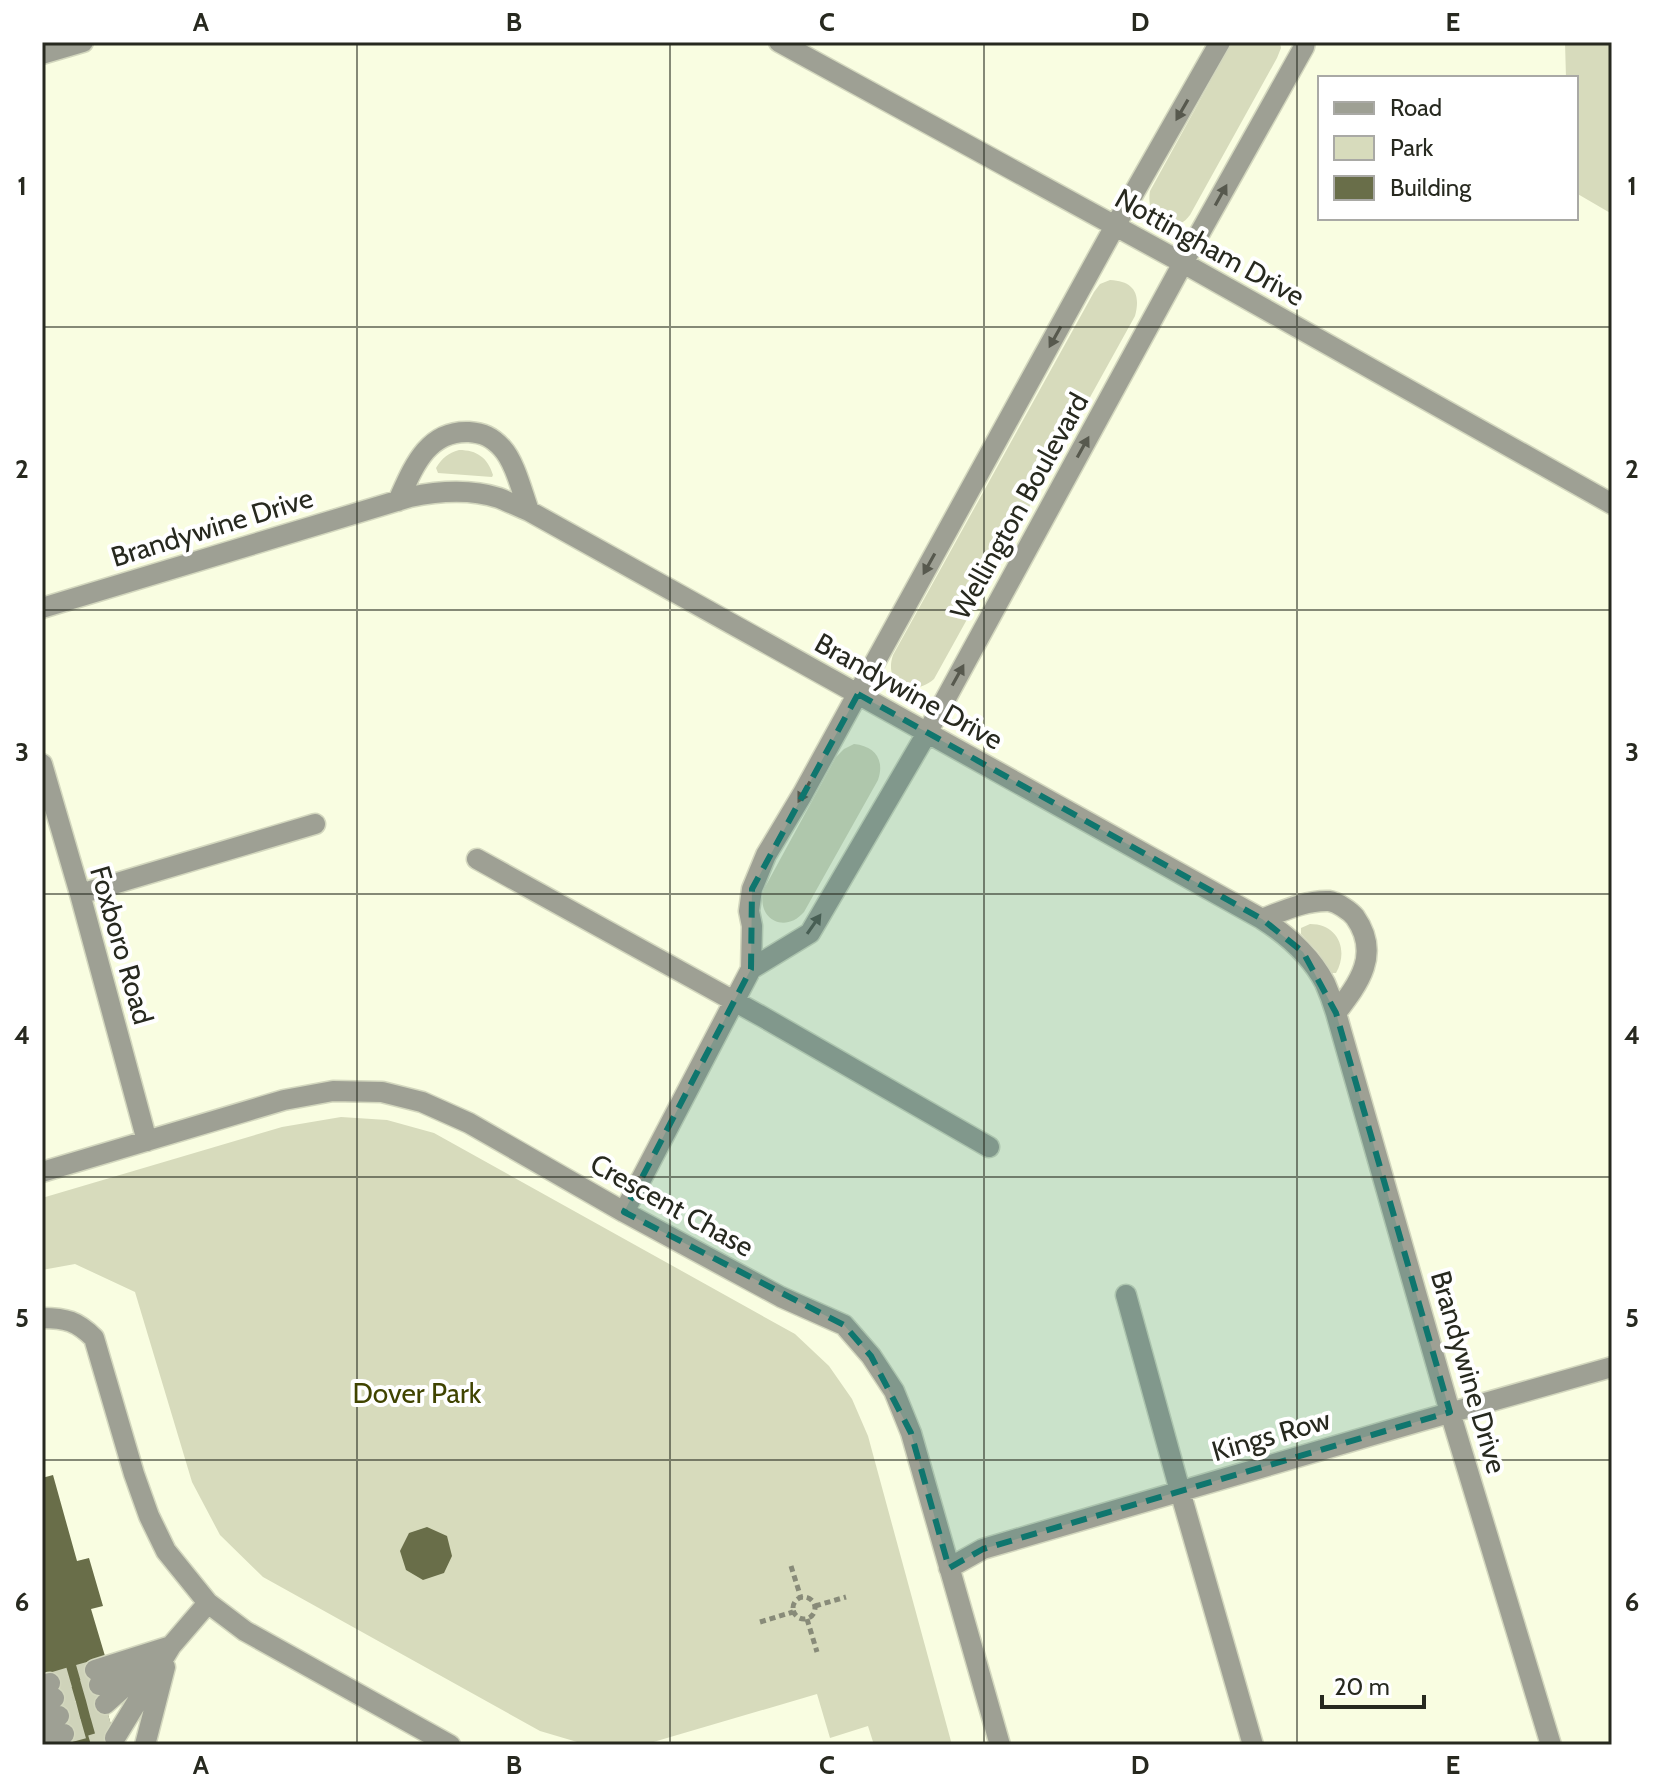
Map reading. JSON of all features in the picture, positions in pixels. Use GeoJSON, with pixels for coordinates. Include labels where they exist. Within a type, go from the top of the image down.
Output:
{"type":"FeatureCollection","features":[{"type":"Feature","properties":{"kind":"street"},"geometry":{"type":"LineString","coordinates":[[42,54],[83,42]]}},
{"type":"Feature","properties":{"kind":"street","name":"Nottingham Drive"},"geometry":{"type":"LineString","coordinates":[[779,42],[1183,263],[1612,504]]}},
{"type":"Feature","properties":{"kind":"street","name":"Wellington Boulevard"},"geometry":{"type":"LineString","coordinates":[[624,1212],[751,969],[752,926],[749,911],[752,889],[766,855],[1220,42]]}},
{"type":"Feature","properties":{"kind":"street","name":"Wellington Boulevard"},"geometry":{"type":"LineString","coordinates":[[751,969],[810,933],[927,733],[1305,42]]}},
{"type":"Feature","properties":{"kind":"street"},"geometry":{"type":"LineString","coordinates":[[398,501],[422,454],[450,433],[465,432],[485,434],[504,449],[529,511]]}},
{"type":"Feature","properties":{"kind":"street","name":"Brandywine Drive"},"geometry":{"type":"LineString","coordinates":[[42,608],[425,494],[461,492],[498,498],[529,511],[1279,930],[1303,952],[1324,981],[1336,1013],[1450,1412],[1551,1745]]}},
{"type":"Feature","properties":{"kind":"street","name":"Foxboro Road"},"geometry":{"type":"LineString","coordinates":[[42,764],[147,1141]]}},
{"type":"Feature","properties":{"kind":"street"},"geometry":{"type":"LineString","coordinates":[[80,894],[315,824]]}},
{"type":"Feature","properties":{"kind":"street"},"geometry":{"type":"LineString","coordinates":[[477,859],[989,1147]]}},
{"type":"Feature","properties":{"kind":"street"},"geometry":{"type":"LineString","coordinates":[[1262,919],[1307,903],[1332,901],[1353,914],[1364,933],[1367,960],[1358,984],[1336,1013]]}},
{"type":"Feature","properties":{"kind":"street","name":"Crescent Chase"},"geometry":{"type":"LineString","coordinates":[[42,1172],[284,1100],[333,1091],[382,1092],[422,1102],[469,1123],[781,1297],[844,1325],[871,1356],[894,1391],[911,1433],[1000,1745]]}},
{"type":"Feature","properties":{"kind":"street"},"geometry":{"type":"LineString","coordinates":[[1126,1295],[1253,1745]]}},
{"type":"Feature","properties":{"kind":"street"},"geometry":{"type":"LineString","coordinates":[[42,1318],[60,1318],[81,1325],[94,1338],[149,1516],[166,1551],[208,1603],[245,1631],[450,1745]]}},
{"type":"Feature","properties":{"kind":"street","name":"Kings Row"},"geometry":{"type":"LineString","coordinates":[[949,1568],[983,1549],[1612,1367]]}},
{"type":"Feature","properties":{"kind":"street"},"geometry":{"type":"LineString","coordinates":[[105,1704],[171,1646],[208,1603]]}},
{"type":"Feature","properties":{"kind":"street"},"geometry":{"type":"LineString","coordinates":[[105,1704],[171,1646]]}},
{"type":"Feature","properties":{"kind":"street"},"geometry":{"type":"LineString","coordinates":[[105,1704],[171,1646]]}},
{"type":"Feature","properties":{"kind":"street"},"geometry":{"type":"LineString","coordinates":[[145,1745],[171,1646]]}},
{"type":"Feature","properties":{"kind":"street"},"geometry":{"type":"LineString","coordinates":[[42,1740],[50,1705]]}},
{"type":"Feature","properties":{"kind":"path"},"geometry":{"type":"LineString","coordinates":[[791,1566],[801,1598]]}},
{"type":"Feature","properties":{"kind":"path"},"geometry":{"type":"LineString","coordinates":[[815,1606],[846,1597]]}},
{"type":"Feature","properties":{"kind":"path"},"geometry":{"type":"LineString","coordinates":[[801,1598],[809,1598],[815,1606],[812,1617],[807,1619],[798,1618],[793,1612],[793,1605],[801,1598]]}},
{"type":"Feature","properties":{"kind":"path"},"geometry":{"type":"LineString","coordinates":[[760,1622],[793,1612]]}},
{"type":"Feature","properties":{"kind":"path"},"geometry":{"type":"LineString","coordinates":[[807,1619],[817,1652]]}},
{"type":"Feature","properties":{"kind":"highlighted area"},"geometry":{"type":"Polygon","coordinates":[[[858,694],[1262,919],[1303,952],[1336,1013],[1450,1412],[983,1549],[949,1568],[911,1433],[871,1356],[844,1325],[624,1212],[751,969],[752,889],[858,694]]]}},
{"type":"Feature","properties":{"kind":"green space"},"geometry":{"type":"Polygon","coordinates":[[[1232,42],[1280,42],[1281,48],[1190,215],[1175,226],[1168,226],[1155,218],[1151,210],[1150,191],[1232,42]]]}},
{"type":"Feature","properties":{"kind":"green space"},"geometry":{"type":"Polygon","coordinates":[[[1565,42],[1612,42],[1612,214],[1578,194],[1578,76],[1566,76],[1565,42]]]}},
{"type":"Feature","properties":{"kind":"green space"},"geometry":{"type":"Polygon","coordinates":[[[1110,280],[1125,283],[1134,290],[1137,301],[1135,316],[934,679],[917,687],[902,685],[892,674],[893,655],[1094,292],[1100,284],[1110,280]]]}},
{"type":"Feature","properties":{"kind":"green space"},"geometry":{"type":"Polygon","coordinates":[[[459,450],[481,456],[491,469],[492,477],[438,473],[436,468],[443,459],[459,450]]]}},
{"type":"Feature","properties":{"kind":"green space"},"geometry":{"type":"Polygon","coordinates":[[[854,744],[868,748],[876,755],[880,766],[878,780],[804,912],[788,922],[773,920],[764,908],[764,889],[836,757],[854,744]]]}},
{"type":"Feature","properties":{"kind":"green space"},"geometry":{"type":"Polygon","coordinates":[[[1310,924],[1328,928],[1338,940],[1341,956],[1336,973],[1332,973],[1301,934],[1301,928],[1310,924]]]}},
{"type":"Feature","properties":{"kind":"green space","name":"Dover Park"},"geometry":{"type":"Polygon","coordinates":[[[341,1117],[387,1120],[434,1133],[795,1334],[829,1366],[852,1399],[868,1436],[952,1745],[874,1745],[868,1726],[830,1738],[817,1694],[650,1743],[584,1744],[540,1731],[263,1577],[220,1535],[192,1482],[135,1292],[75,1264],[42,1270],[42,1198],[282,1127],[341,1117]]]}},
{"type":"Feature","properties":{"kind":"building"},"geometry":{"type":"Polygon","coordinates":[[[53,1475],[77,1561],[89,1558],[103,1606],[91,1609],[105,1656],[92,1660],[117,1745],[68,1745],[48,1677],[42,1679],[42,1478],[53,1475]]]}},
{"type":"Feature","properties":{"kind":"building"},"geometry":{"type":"Polygon","coordinates":[[[427,1527],[447,1536],[452,1556],[444,1573],[423,1580],[406,1570],[400,1551],[409,1533],[427,1527]]]}},
{"type":"Feature","properties":{"kind":"tunnel"},"geometry":{"type":"LineString","coordinates":[[50,1683],[95,1670]]}},
{"type":"Feature","properties":{"kind":"tunnel"},"geometry":{"type":"LineString","coordinates":[[54,1698],[99,1685]]}},
{"type":"Feature","properties":{"kind":"tunnel"},"geometry":{"type":"LineString","coordinates":[[59,1716],[105,1704]]}},
{"type":"Feature","properties":{"kind":"tunnel"},"geometry":{"type":"LineString","coordinates":[[64,1734],[110,1721]]}},
{"type":"Feature","properties":{"kind":"tunnel"},"geometry":{"type":"LineString","coordinates":[[91,1745],[115,1738]]}}]}
